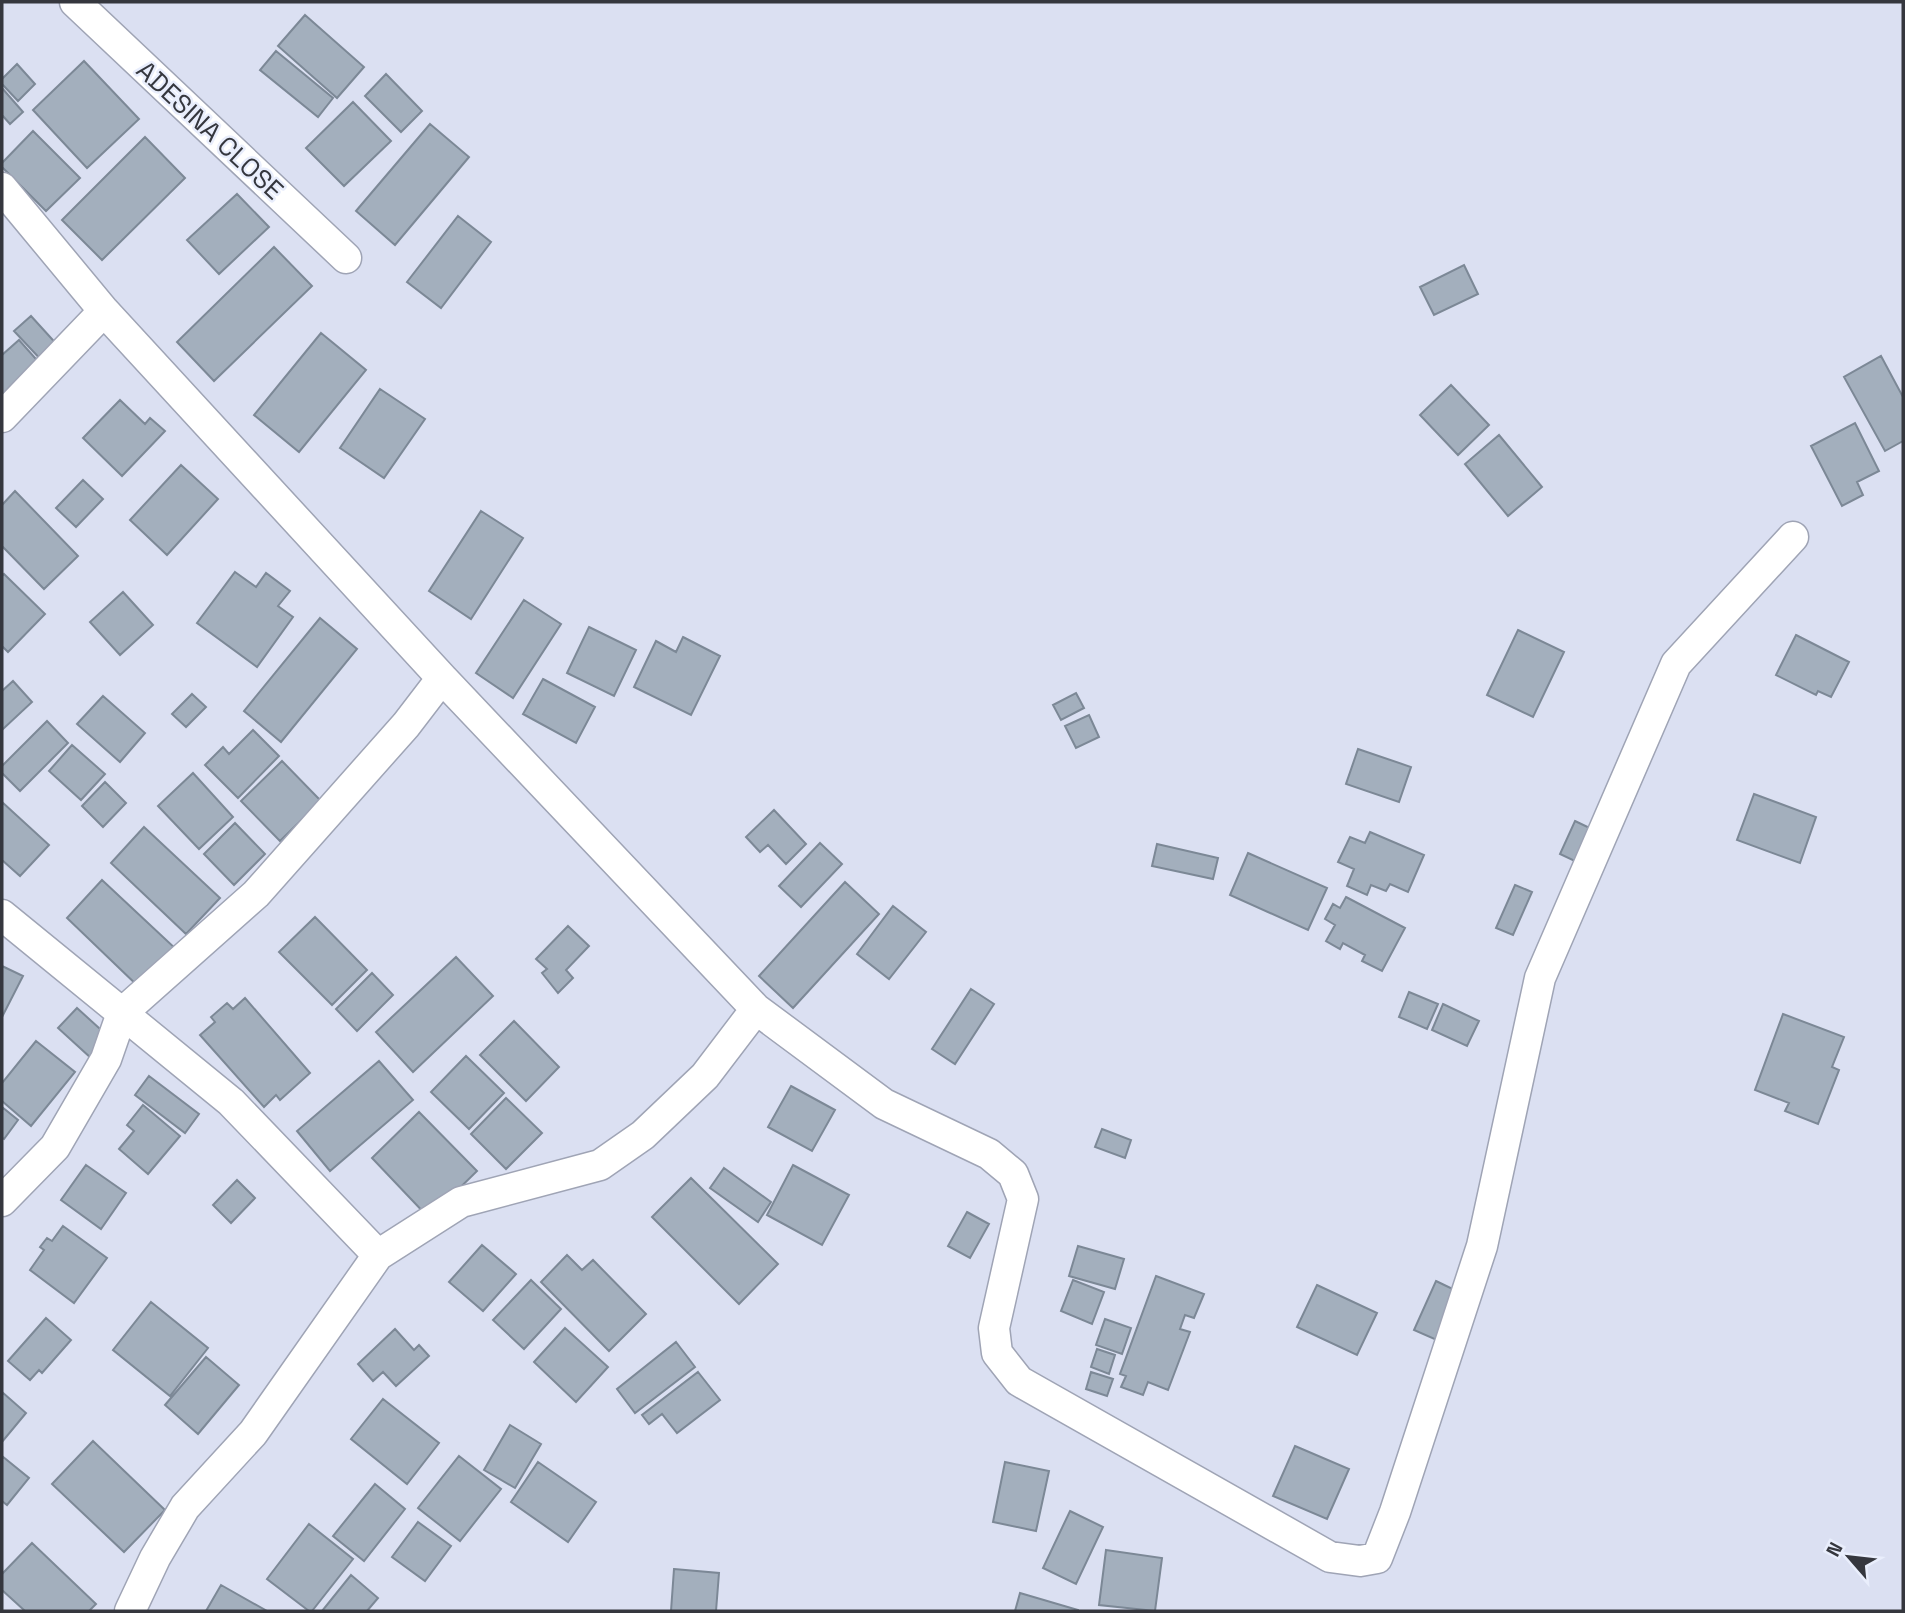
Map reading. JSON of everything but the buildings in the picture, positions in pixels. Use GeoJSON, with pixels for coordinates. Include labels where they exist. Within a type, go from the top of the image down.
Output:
{"type":"FeatureCollection","features":[{"type":"Feature","properties":{"kind":"street","name":"ADESINA CLOSE"},"geometry":{"type":"LineString","coordinates":[[75,2],[345,258]]}},
{"type":"Feature","properties":{"kind":"street"},"geometry":{"type":"LineString","coordinates":[[2,188],[104,311],[442,678],[756,1009],[884,1104],[989,1154],[1013,1174],[1023,1199],[994,1328],[997,1353],[1018,1381],[1330,1557],[1360,1561],[1377,1558],[1395,1512],[1482,1246],[1540,978],[1676,664],[1793,537]]}},
{"type":"Feature","properties":{"kind":"street"},"geometry":{"type":"LineString","coordinates":[[2,417],[104,311]]}},
{"type":"Feature","properties":{"kind":"street"},"geometry":{"type":"LineString","coordinates":[[2,1201],[55,1147],[106,1059],[122,1013],[256,894],[406,724],[442,678]]}},
{"type":"Feature","properties":{"kind":"street"},"geometry":{"type":"LineString","coordinates":[[2,915],[231,1102],[379,1255]]}},
{"type":"Feature","properties":{"kind":"street"},"geometry":{"type":"LineString","coordinates":[[130,1611],[155,1558],[186,1507],[253,1433],[379,1255],[461,1202],[600,1165],[643,1135],[705,1076],[756,1009]]}}]}
